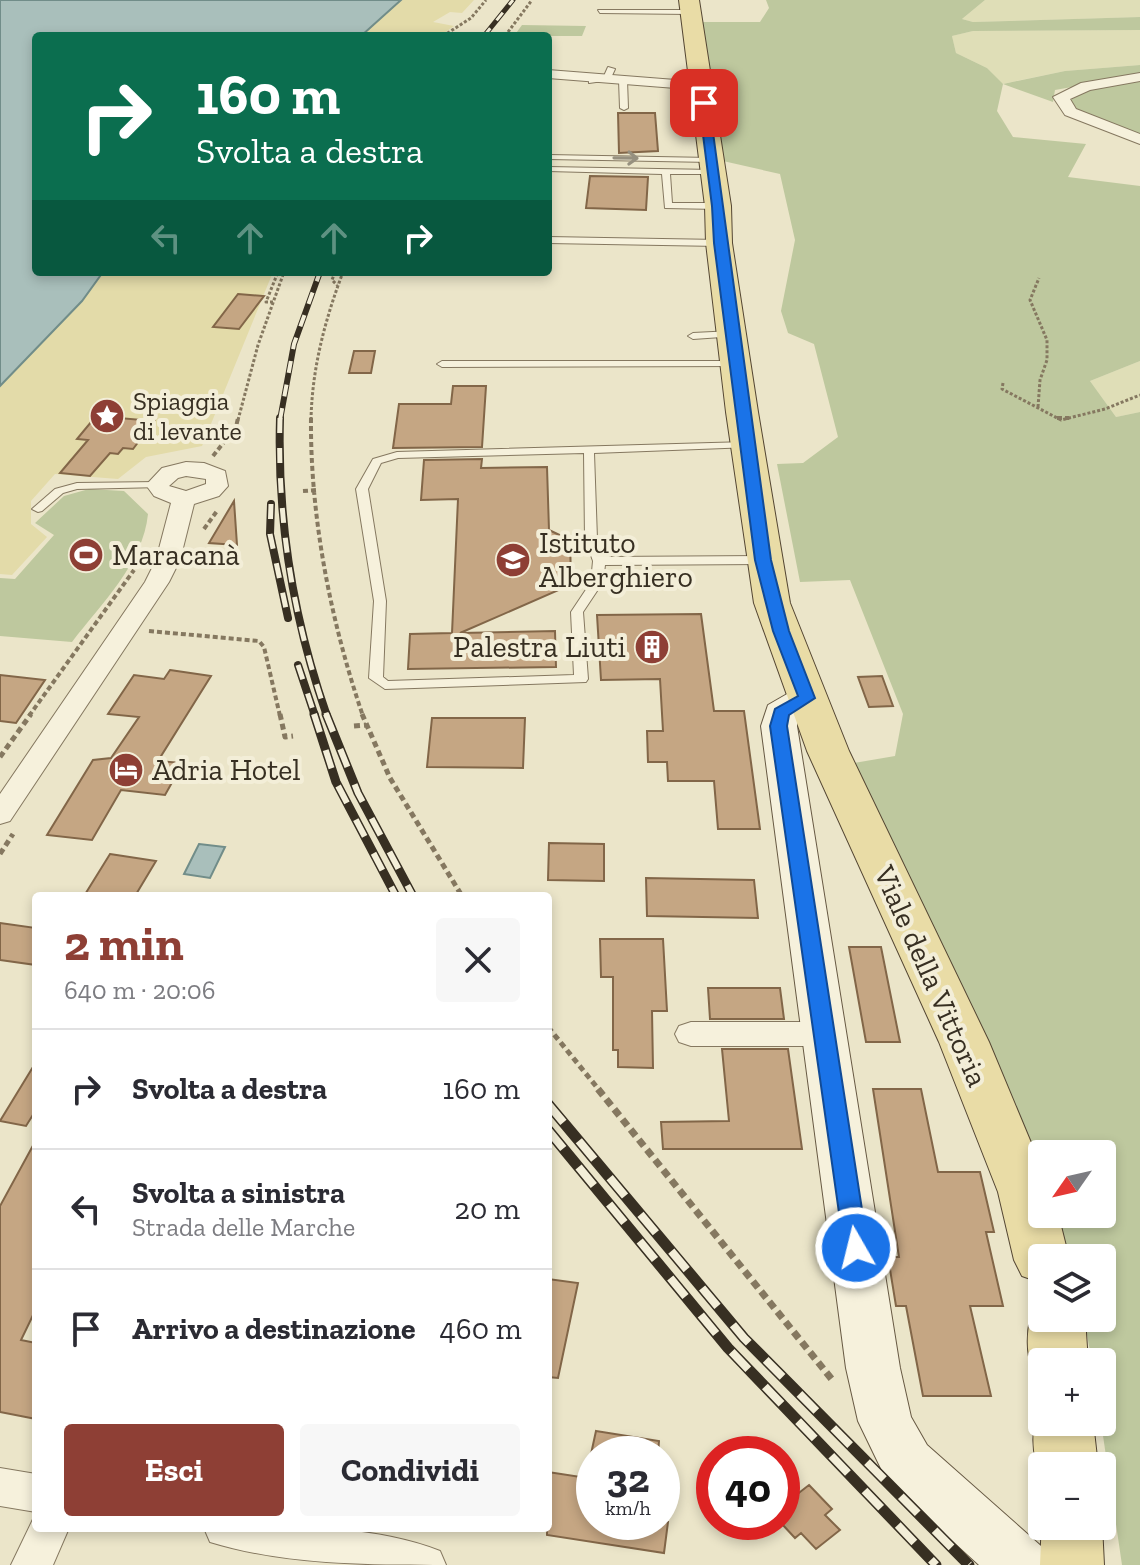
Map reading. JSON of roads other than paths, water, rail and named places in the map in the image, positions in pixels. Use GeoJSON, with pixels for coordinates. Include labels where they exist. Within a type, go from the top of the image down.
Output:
{"type":"FeatureCollection","features":[{"type":"Feature","properties":{"kind":"main road","name":"Viale della Vittoria"},"geometry":{"type":"LineString","coordinates":[[690,6],[763,560],[781,631],[828,751],[964,1042],[1025,1192],[1038,1244]]}},
{"type":"Feature","properties":{"kind":"main road"},"geometry":{"type":"LineString","coordinates":[[1071,1540],[1072,1565]]}},
{"type":"Feature","properties":{"kind":"street"},"geometry":{"type":"LineString","coordinates":[[552,76],[700,83]]}},
{"type":"Feature","properties":{"kind":"street"},"geometry":{"type":"LineString","coordinates":[[1140,77],[1086,86],[1061,97],[1070,112],[1140,139]]}},
{"type":"Feature","properties":{"kind":"street"},"geometry":{"type":"LineString","coordinates":[[186,469],[204,470],[217,476],[218,481],[211,491],[184,498],[165,494],[157,485],[170,473],[186,469]]}},
{"type":"Feature","properties":{"kind":"street"},"geometry":{"type":"LineString","coordinates":[[0,815],[157,582],[168,560],[184,498]]}},
{"type":"Feature","properties":{"kind":"street"},"geometry":{"type":"LineString","coordinates":[[807,698],[781,713],[779,726],[873,1368],[885,1421],[907,1463],[1020,1565]]}},
{"type":"Feature","properties":{"kind":"street"},"geometry":{"type":"LineString","coordinates":[[691,1034],[824,1034]]}},
{"type":"Feature","properties":{"kind":"street"},"geometry":{"type":"LineString","coordinates":[[0,1487],[32,1492]]}},
{"type":"Feature","properties":{"kind":"street"},"geometry":{"type":"LineString","coordinates":[[32,1565],[46,1532]]}},
{"type":"Feature","properties":{"kind":"street"},"geometry":{"type":"LineString","coordinates":[[269,1532],[346,1539],[425,1565]]}},
{"type":"Feature","properties":{"kind":"lane"},"geometry":{"type":"LineString","coordinates":[[600,11],[690,6]]}},
{"type":"Feature","properties":{"kind":"lane"},"geometry":{"type":"LineString","coordinates":[[587,90],[609,77],[624,108]]}},
{"type":"Feature","properties":{"kind":"lane"},"geometry":{"type":"LineString","coordinates":[[552,157],[712,166]]}},
{"type":"Feature","properties":{"kind":"lane"},"geometry":{"type":"LineString","coordinates":[[552,169],[666,172],[712,166]]}},
{"type":"Feature","properties":{"kind":"lane"},"geometry":{"type":"LineString","coordinates":[[666,172],[668,206],[718,206]]}},
{"type":"Feature","properties":{"kind":"lane"},"geometry":{"type":"LineString","coordinates":[[552,240],[719,243]]}},
{"type":"Feature","properties":{"kind":"lane"},"geometry":{"type":"LineString","coordinates":[[693,336],[733,334]]}},
{"type":"Feature","properties":{"kind":"lane"},"geometry":{"type":"LineString","coordinates":[[442,364],[736,364]]}},
{"type":"Feature","properties":{"kind":"lane"},"geometry":{"type":"LineString","coordinates":[[589,451],[591,539],[599,561],[597,582],[577,612],[581,679],[385,685],[376,678],[380,601],[362,489],[377,461],[397,455],[747,445]]}},
{"type":"Feature","properties":{"kind":"lane"},"geometry":{"type":"LineString","coordinates":[[38,509],[59,491],[77,486],[157,485]]}},
{"type":"Feature","properties":{"kind":"lane"},"geometry":{"type":"LineString","coordinates":[[599,561],[763,560]]}},
{"type":"Feature","properties":{"kind":"water"},"geometry":{"type":"Polygon","coordinates":[[[0,0],[401,0],[365,32],[32,32],[32,276],[100,276],[82,301],[0,386],[0,0]]]}},
{"type":"Feature","properties":{"kind":"water"},"geometry":{"type":"Polygon","coordinates":[[[199,844],[225,847],[210,878],[184,874],[199,844]]]}},
{"type":"Feature","properties":{"kind":"railway"},"geometry":{"type":"LineString","coordinates":[[487,32],[513,0]]}},
{"type":"Feature","properties":{"kind":"railway"},"geometry":{"type":"LineString","coordinates":[[280,420],[294,344],[319,276]]}},
{"type":"Feature","properties":{"kind":"railway"},"geometry":{"type":"LineString","coordinates":[[280,420],[281,494],[290,569],[305,643],[327,716]]}},
{"type":"Feature","properties":{"kind":"railway"},"geometry":{"type":"LineString","coordinates":[[271,504],[270,534],[288,618]]}},
{"type":"Feature","properties":{"kind":"railway"},"geometry":{"type":"LineString","coordinates":[[298,665],[315,716]]}},
{"type":"Feature","properties":{"kind":"railway"},"geometry":{"type":"LineString","coordinates":[[314,714],[336,782],[394,892]]}},
{"type":"Feature","properties":{"kind":"railway"},"geometry":{"type":"LineString","coordinates":[[326,714],[358,793],[411,892]]}},
{"type":"Feature","properties":{"kind":"railway"},"geometry":{"type":"LineString","coordinates":[[552,1109],[744,1338],[969,1565]]}},
{"type":"Feature","properties":{"kind":"railway"},"geometry":{"type":"LineString","coordinates":[[552,1135],[728,1348],[936,1565]]}},
{"type":"Feature","properties":{"kind":"place","name":"Spiaggia di levante"},"geometry":{"type":"Point","coordinates":[107,416]}},
{"type":"Feature","properties":{"kind":"place","name":"Maracanà"},"geometry":{"type":"Point","coordinates":[86,555]}},
{"type":"Feature","properties":{"kind":"place","name":"Istituto Alberghiero"},"geometry":{"type":"Point","coordinates":[513,560]}},
{"type":"Feature","properties":{"kind":"place","name":"Palestra Liuti"},"geometry":{"type":"Point","coordinates":[652,647]}},
{"type":"Feature","properties":{"kind":"place","name":"Adria Hotel"},"geometry":{"type":"Point","coordinates":[126,770]}}]}
